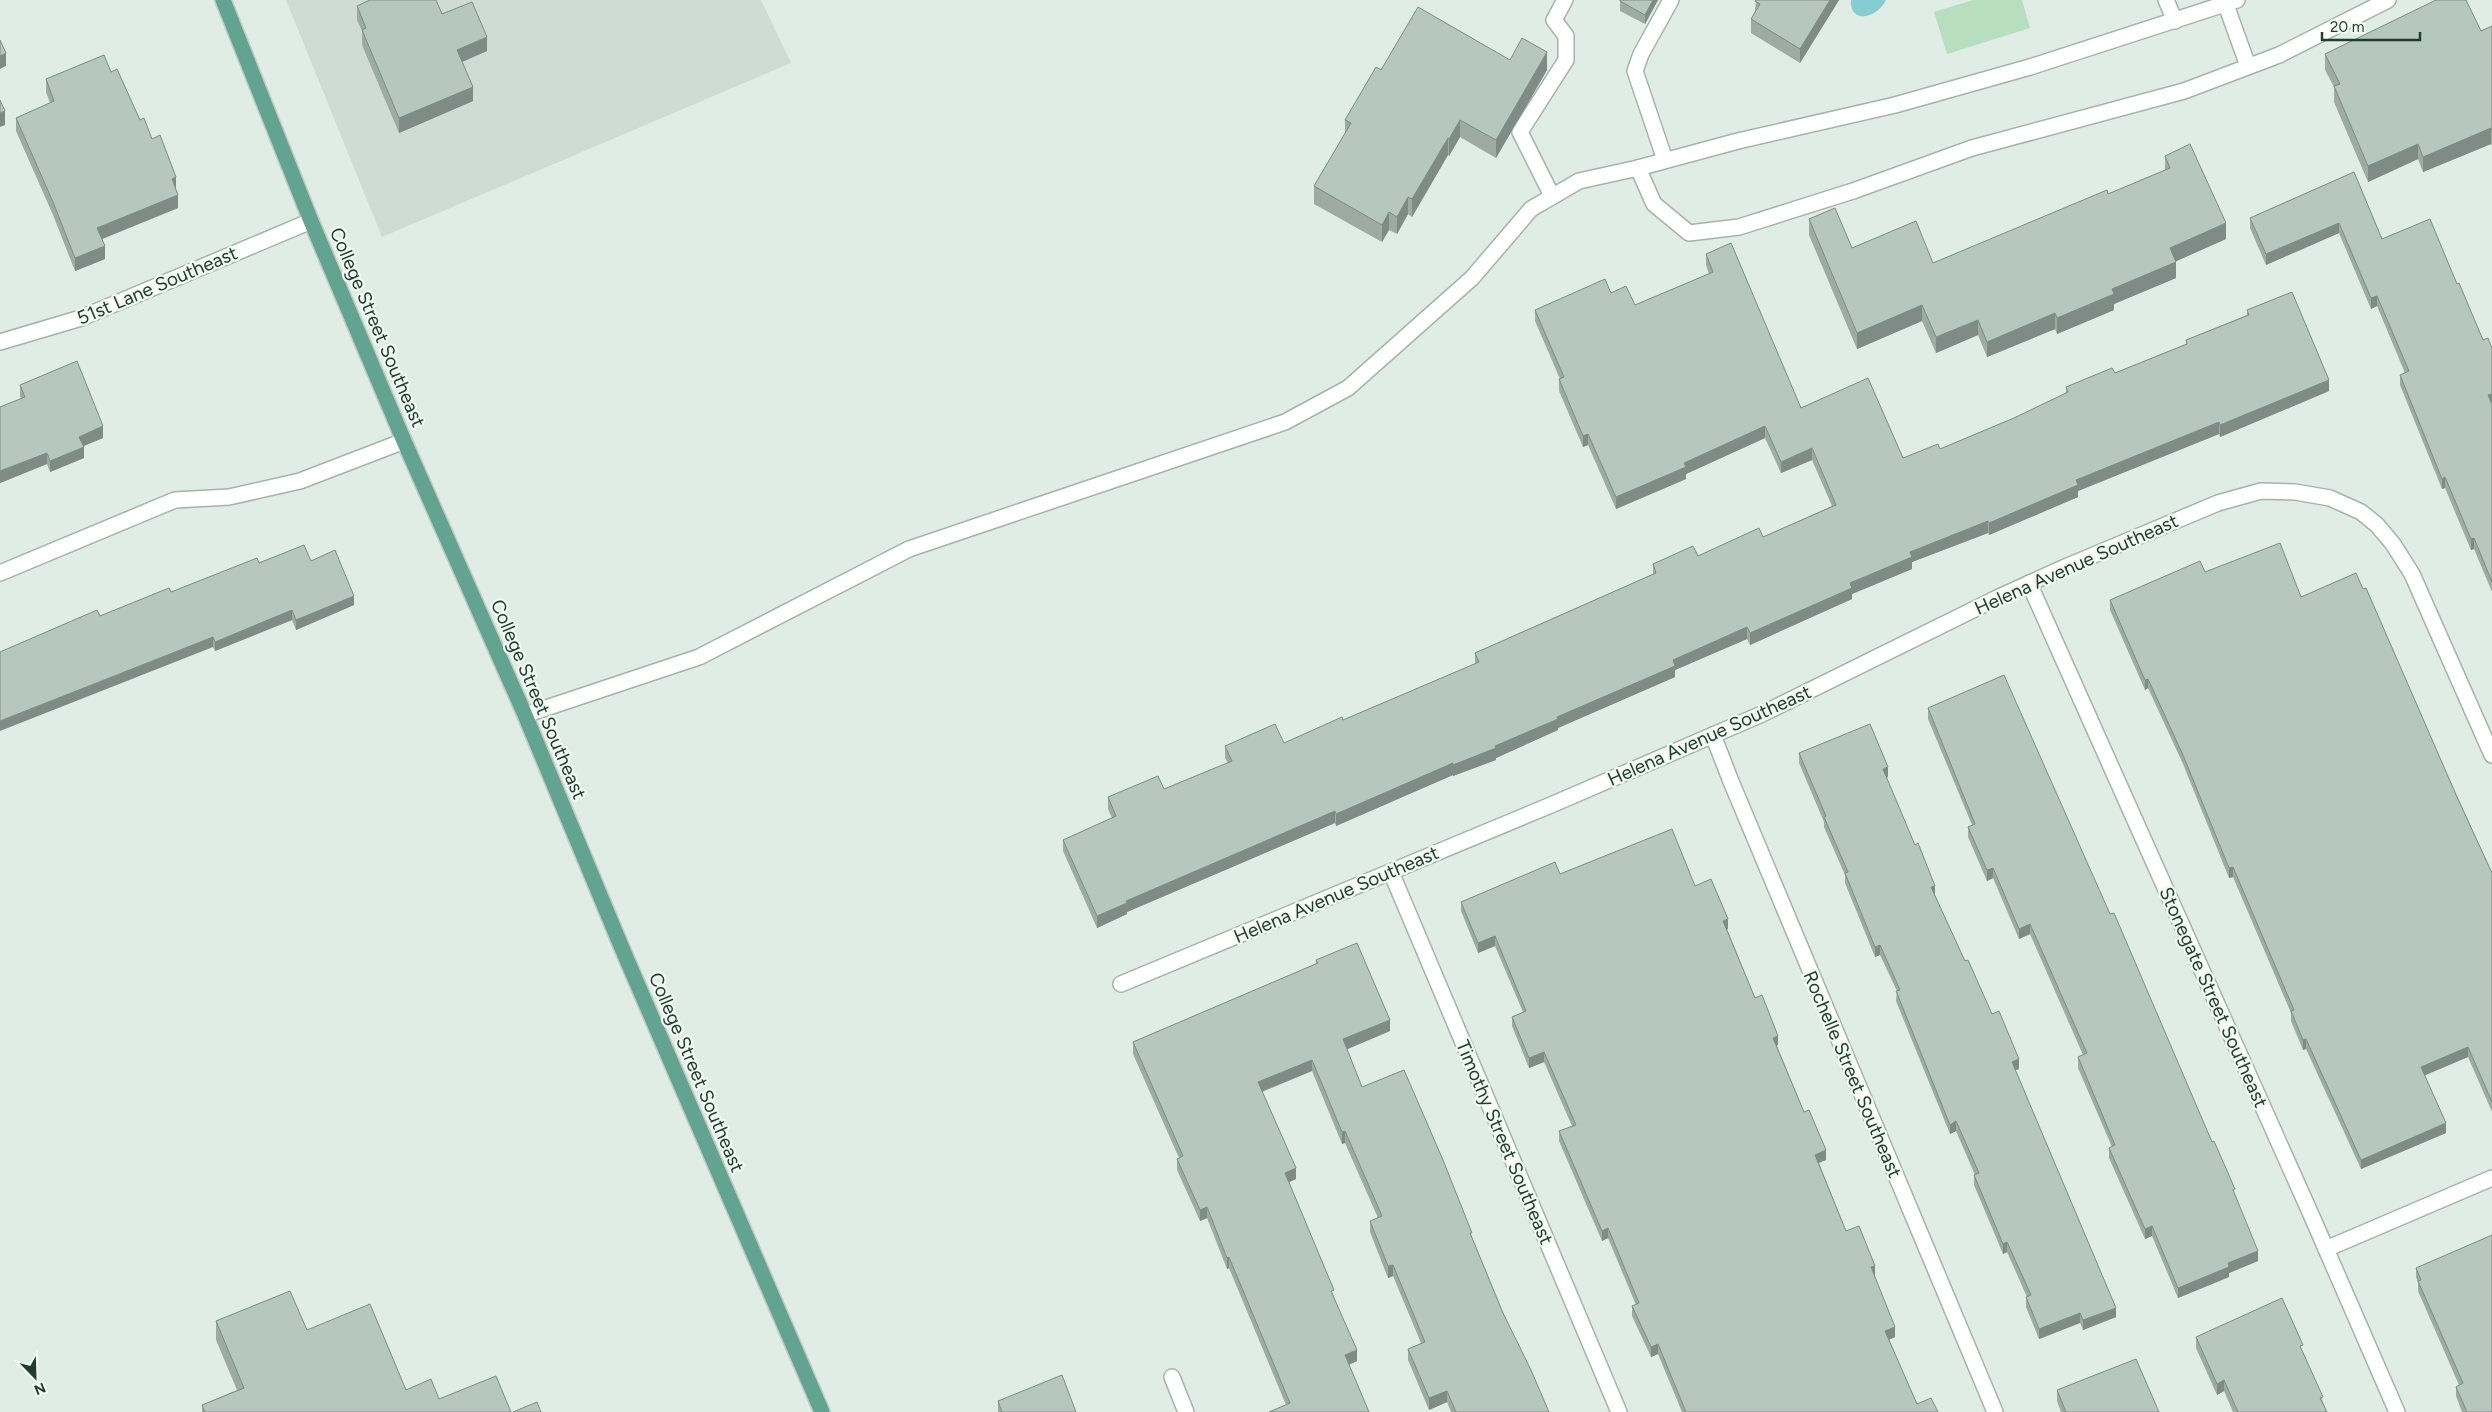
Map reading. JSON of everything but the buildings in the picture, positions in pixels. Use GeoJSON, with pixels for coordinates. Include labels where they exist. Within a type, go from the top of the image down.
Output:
{"type":"FeatureCollection","features":[{"type":"Feature","properties":{"kind":"main road","name":"College Street Southeast"},"geometry":{"type":"LineString","coordinates":[[223,0],[311,221],[404,441],[525,715],[624,953],[822,1412]]}},
{"type":"Feature","properties":{"kind":"street"},"geometry":{"type":"LineString","coordinates":[[1552,196],[1520,132],[1566,60],[1566,36],[1554,20],[1566,0]]}},
{"type":"Feature","properties":{"kind":"street"},"geometry":{"type":"LineString","coordinates":[[1664,160],[1635,71],[1641,54],[1671,0]]}},
{"type":"Feature","properties":{"kind":"street"},"geometry":{"type":"LineString","coordinates":[[2166,0],[2175,21]]}},
{"type":"Feature","properties":{"kind":"street"},"geometry":{"type":"LineString","coordinates":[[1638,168],[1654,204],[1689,233],[1739,227],[1853,191],[1972,148],[2178,94],[2279,54],[2388,0]]}},
{"type":"Feature","properties":{"kind":"street"},"geometry":{"type":"LineString","coordinates":[[525,715],[700,657],[909,549],[1285,422],[1348,388],[1472,278],[1531,209],[1578,181],[1895,105],[2030,67],[2232,2],[2248,66]]}},
{"type":"Feature","properties":{"kind":"street","name":"51st Lane Southeast"},"geometry":{"type":"LineString","coordinates":[[0,342],[81,318],[311,221]]}},
{"type":"Feature","properties":{"kind":"street"},"geometry":{"type":"LineString","coordinates":[[0,573],[174,500],[229,497],[300,481],[404,441]]}},
{"type":"Feature","properties":{"kind":"street","name":"Helena Avenue Southeast"},"geometry":{"type":"LineString","coordinates":[[1121,984],[1391,872],[1762,714],[2029,583],[2218,502],[2261,491],[2295,492],[2330,498],[2361,512],[2377,525],[2393,544],[2412,574],[2492,755]]}},
{"type":"Feature","properties":{"kind":"street","name":"Stonegate Street Southeast"},"geometry":{"type":"LineString","coordinates":[[2029,583],[2397,1412]]}},
{"type":"Feature","properties":{"kind":"street","name":"Rochelle Street Southeast"},"geometry":{"type":"LineString","coordinates":[[1714,735],[1737,798],[1995,1412]]}},
{"type":"Feature","properties":{"kind":"street","name":"Timothy Street Southeast"},"geometry":{"type":"LineString","coordinates":[[1391,872],[1619,1412]]}},
{"type":"Feature","properties":{"kind":"street"},"geometry":{"type":"LineString","coordinates":[[2326,1249],[2492,1178]]}},
{"type":"Feature","properties":{"kind":"street"},"geometry":{"type":"LineString","coordinates":[[1172,1377],[1186,1412]]}},
{"type":"Feature","properties":{"kind":"shaded area"},"geometry":{"type":"Polygon","coordinates":[[[286,0],[761,0],[791,63],[382,237],[286,0]]]}},
{"type":"Feature","properties":{"kind":"green space"},"geometry":{"type":"Polygon","coordinates":[[[1973,0],[2022,0],[2030,28],[1947,54],[1934,12],[1973,0]]]}},
{"type":"Feature","properties":{"kind":"water"},"geometry":{"type":"Polygon","coordinates":[[[1851,0],[1886,0],[1882,6],[1870,15],[1859,16],[1854,13],[1851,0]]]}}]}
